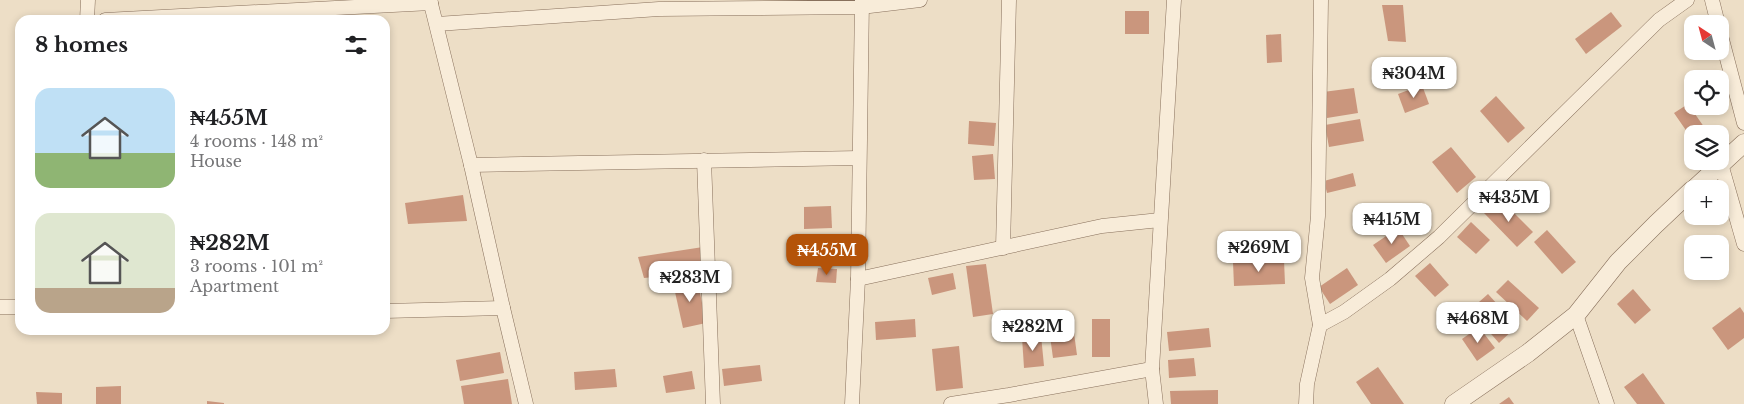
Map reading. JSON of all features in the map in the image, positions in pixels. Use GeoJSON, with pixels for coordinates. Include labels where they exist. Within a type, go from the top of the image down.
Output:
{"type":"FeatureCollection","features":[{"type":"Feature","properties":{"kind":"street"},"geometry":{"type":"LineString","coordinates":[[87,15],[88,0]]}},
{"type":"Feature","properties":{"kind":"street"},"geometry":{"type":"LineString","coordinates":[[437,24],[659,9],[861,4],[920,0]]}},
{"type":"Feature","properties":{"kind":"street"},"geometry":{"type":"LineString","coordinates":[[1003,248],[1009,0]]}},
{"type":"Feature","properties":{"kind":"street"},"geometry":{"type":"LineString","coordinates":[[1156,404],[1152,369],[1174,0]]}},
{"type":"Feature","properties":{"kind":"street"},"geometry":{"type":"LineString","coordinates":[[1306,404],[1307,384],[1320,325],[1312,278],[1318,216],[1321,0]]}},
{"type":"Feature","properties":{"kind":"street"},"geometry":{"type":"LineString","coordinates":[[1320,325],[1344,312],[1390,279],[1439,237],[1659,20],[1687,0]]}},
{"type":"Feature","properties":{"kind":"street"},"geometry":{"type":"LineString","coordinates":[[1712,0],[1716,15]]}},
{"type":"Feature","properties":{"kind":"street"},"geometry":{"type":"LineString","coordinates":[[283,15],[430,2],[472,165],[526,404]]}},
{"type":"Feature","properties":{"kind":"street"},"geometry":{"type":"LineString","coordinates":[[852,404],[858,279],[861,4]]}},
{"type":"Feature","properties":{"kind":"street"},"geometry":{"type":"LineString","coordinates":[[1727,60],[1744,122]]}},
{"type":"Feature","properties":{"kind":"street"},"geometry":{"type":"LineString","coordinates":[[1729,158],[1744,144]]}},
{"type":"Feature","properties":{"kind":"street"},"geometry":{"type":"LineString","coordinates":[[472,165],[859,158]]}},
{"type":"Feature","properties":{"kind":"street"},"geometry":{"type":"LineString","coordinates":[[704,160],[713,404]]}},
{"type":"Feature","properties":{"kind":"street"},"geometry":{"type":"LineString","coordinates":[[1704,180],[1715,170]]}},
{"type":"Feature","properties":{"kind":"street"},"geometry":{"type":"LineString","coordinates":[[1724,170],[1744,244]]}},
{"type":"Feature","properties":{"kind":"street"},"geometry":{"type":"LineString","coordinates":[[1454,404],[1528,353],[1576,315],[1618,262],[1684,198]]}},
{"type":"Feature","properties":{"kind":"street"},"geometry":{"type":"LineString","coordinates":[[858,279],[1102,226],[1160,220]]}},
{"type":"Feature","properties":{"kind":"street"},"geometry":{"type":"LineString","coordinates":[[0,307],[15,307]]}},
{"type":"Feature","properties":{"kind":"street"},"geometry":{"type":"LineString","coordinates":[[390,311],[503,308]]}},
{"type":"Feature","properties":{"kind":"street"},"geometry":{"type":"LineString","coordinates":[[1576,315],[1607,404]]}},
{"type":"Feature","properties":{"kind":"street"},"geometry":{"type":"LineString","coordinates":[[950,404],[1152,369]]}},
{"type":"Feature","properties":{"kind":"building"},"geometry":{"type":"Polygon","coordinates":[[[1382,5],[1403,5],[1406,42],[1388,41],[1382,5]]]}},
{"type":"Feature","properties":{"kind":"building"},"geometry":{"type":"Polygon","coordinates":[[[1125,11],[1149,11],[1149,34],[1125,34],[1125,11]]]}},
{"type":"Feature","properties":{"kind":"building"},"geometry":{"type":"Polygon","coordinates":[[[1611,12],[1622,26],[1586,54],[1575,39],[1611,12]]]}},
{"type":"Feature","properties":{"kind":"building"},"geometry":{"type":"Polygon","coordinates":[[[1281,34],[1282,62],[1267,63],[1266,35],[1281,34]]]}},
{"type":"Feature","properties":{"kind":"building"},"geometry":{"type":"Polygon","coordinates":[[[1422,85],[1429,104],[1405,113],[1398,94],[1422,85]]]}},
{"type":"Feature","properties":{"kind":"building"},"geometry":{"type":"Polygon","coordinates":[[[1354,88],[1358,113],[1327,118],[1323,92],[1354,88]]]}},
{"type":"Feature","properties":{"kind":"building"},"geometry":{"type":"Polygon","coordinates":[[[1496,96],[1525,128],[1508,143],[1480,111],[1496,96]]]}},
{"type":"Feature","properties":{"kind":"building"},"geometry":{"type":"Polygon","coordinates":[[[1684,107],[1684,115],[1696,115],[1703,125],[1684,125],[1684,127],[1674,113],[1684,107]]]}},
{"type":"Feature","properties":{"kind":"building"},"geometry":{"type":"Polygon","coordinates":[[[1360,119],[1364,141],[1329,147],[1325,125],[1360,119]]]}},
{"type":"Feature","properties":{"kind":"building"},"geometry":{"type":"Polygon","coordinates":[[[969,121],[996,123],[994,146],[968,144],[969,121]]]}},
{"type":"Feature","properties":{"kind":"building"},"geometry":{"type":"Polygon","coordinates":[[[1451,147],[1476,177],[1457,193],[1432,162],[1451,147]]]}},
{"type":"Feature","properties":{"kind":"building"},"geometry":{"type":"Polygon","coordinates":[[[993,154],[995,179],[974,180],[972,156],[993,154]]]}},
{"type":"Feature","properties":{"kind":"building"},"geometry":{"type":"Polygon","coordinates":[[[1353,173],[1356,186],[1327,193],[1324,181],[1353,173]]]}},
{"type":"Feature","properties":{"kind":"building"},"geometry":{"type":"Polygon","coordinates":[[[463,195],[467,221],[408,224],[405,203],[463,195]]]}},
{"type":"Feature","properties":{"kind":"building"},"geometry":{"type":"Polygon","coordinates":[[[1500,199],[1533,232],[1517,247],[1484,213],[1500,199]]]}},
{"type":"Feature","properties":{"kind":"building"},"geometry":{"type":"Polygon","coordinates":[[[831,206],[832,228],[804,229],[804,207],[831,206]]]}},
{"type":"Feature","properties":{"kind":"building"},"geometry":{"type":"Polygon","coordinates":[[[1471,222],[1490,240],[1476,254],[1457,237],[1471,222]]]}},
{"type":"Feature","properties":{"kind":"building"},"geometry":{"type":"Polygon","coordinates":[[[1398,228],[1410,246],[1386,263],[1373,245],[1398,228]]]}},
{"type":"Feature","properties":{"kind":"building"},"geometry":{"type":"Polygon","coordinates":[[[1547,230],[1576,262],[1562,274],[1534,242],[1547,230]]]}},
{"type":"Feature","properties":{"kind":"building"},"geometry":{"type":"Polygon","coordinates":[[[1261,234],[1287,236],[1286,255],[1260,253],[1261,234]]]}},
{"type":"Feature","properties":{"kind":"building"},"geometry":{"type":"Polygon","coordinates":[[[703,247],[704,272],[644,278],[638,257],[703,247]]]}},
{"type":"Feature","properties":{"kind":"building"},"geometry":{"type":"Polygon","coordinates":[[[1284,260],[1285,284],[1234,286],[1233,262],[1284,260]]]}},
{"type":"Feature","properties":{"kind":"building"},"geometry":{"type":"Polygon","coordinates":[[[1430,263],[1449,285],[1435,297],[1415,276],[1430,263]]]}},
{"type":"Feature","properties":{"kind":"building"},"geometry":{"type":"Polygon","coordinates":[[[986,264],[993,314],[973,317],[966,266],[986,264]]]}},
{"type":"Feature","properties":{"kind":"building"},"geometry":{"type":"Polygon","coordinates":[[[818,268],[837,269],[836,283],[816,282],[818,268]]]}},
{"type":"Feature","properties":{"kind":"building"},"geometry":{"type":"Polygon","coordinates":[[[1347,268],[1358,285],[1330,304],[1319,287],[1347,268]]]}},
{"type":"Feature","properties":{"kind":"building"},"geometry":{"type":"Polygon","coordinates":[[[953,273],[956,289],[932,295],[928,278],[953,273]]]}},
{"type":"Feature","properties":{"kind":"building"},"geometry":{"type":"Polygon","coordinates":[[[697,278],[706,323],[683,328],[673,283],[697,278]]]}},
{"type":"Feature","properties":{"kind":"building"},"geometry":{"type":"Polygon","coordinates":[[[1508,280],[1539,308],[1527,321],[1496,292],[1508,280]]]}},
{"type":"Feature","properties":{"kind":"building"},"geometry":{"type":"Polygon","coordinates":[[[1633,289],[1651,310],[1635,324],[1617,304],[1633,289]]]}},
{"type":"Feature","properties":{"kind":"building"},"geometry":{"type":"Polygon","coordinates":[[[1488,294],[1517,326],[1499,343],[1470,310],[1488,294]]]}},
{"type":"Feature","properties":{"kind":"building"},"geometry":{"type":"Polygon","coordinates":[[[1740,307],[1744,313],[1744,338],[1728,350],[1712,328],[1740,307]]]}},
{"type":"Feature","properties":{"kind":"building"},"geometry":{"type":"Polygon","coordinates":[[[915,319],[916,337],[876,340],[875,322],[915,319]]]}},
{"type":"Feature","properties":{"kind":"building"},"geometry":{"type":"Polygon","coordinates":[[[1092,319],[1110,319],[1110,357],[1092,357],[1092,319]]]}},
{"type":"Feature","properties":{"kind":"building"},"geometry":{"type":"Polygon","coordinates":[[[1479,327],[1495,348],[1477,361],[1462,339],[1479,327]]]}},
{"type":"Feature","properties":{"kind":"building"},"geometry":{"type":"Polygon","coordinates":[[[1209,328],[1211,347],[1169,351],[1167,332],[1209,328]]]}},
{"type":"Feature","properties":{"kind":"building"},"geometry":{"type":"Polygon","coordinates":[[[1074,333],[1077,355],[1053,358],[1050,336],[1074,333]]]}},
{"type":"Feature","properties":{"kind":"building"},"geometry":{"type":"Polygon","coordinates":[[[1041,335],[1044,366],[1024,368],[1022,337],[1041,335]]]}},
{"type":"Feature","properties":{"kind":"building"},"geometry":{"type":"Polygon","coordinates":[[[959,346],[963,388],[936,391],[932,349],[959,346]]]}},
{"type":"Feature","properties":{"kind":"building"},"geometry":{"type":"Polygon","coordinates":[[[500,352],[504,373],[460,381],[456,360],[500,352]]]}},
{"type":"Feature","properties":{"kind":"building"},"geometry":{"type":"Polygon","coordinates":[[[1194,358],[1196,376],[1169,378],[1168,360],[1194,358]]]}},
{"type":"Feature","properties":{"kind":"building"},"geometry":{"type":"Polygon","coordinates":[[[760,365],[762,381],[724,386],[722,369],[760,365]]]}},
{"type":"Feature","properties":{"kind":"building"},"geometry":{"type":"Polygon","coordinates":[[[1378,367],[1404,404],[1371,404],[1356,382],[1378,367]]]}},
{"type":"Feature","properties":{"kind":"building"},"geometry":{"type":"Polygon","coordinates":[[[615,369],[617,387],[575,390],[574,372],[615,369]]]}},
{"type":"Feature","properties":{"kind":"building"},"geometry":{"type":"Polygon","coordinates":[[[692,371],[695,389],[666,393],[663,376],[692,371]]]}},
{"type":"Feature","properties":{"kind":"building"},"geometry":{"type":"Polygon","coordinates":[[[1643,373],[1665,404],[1637,404],[1624,387],[1643,373]]]}},
{"type":"Feature","properties":{"kind":"building"},"geometry":{"type":"Polygon","coordinates":[[[508,379],[512,404],[464,404],[461,386],[508,379]]]}},
{"type":"Feature","properties":{"kind":"building"},"geometry":{"type":"Polygon","coordinates":[[[121,386],[121,404],[96,404],[96,387],[121,386]]]}},
{"type":"Feature","properties":{"kind":"building"},"geometry":{"type":"Polygon","coordinates":[[[1218,390],[1218,404],[1171,404],[1170,391],[1218,390]]]}},
{"type":"Feature","properties":{"kind":"building"},"geometry":{"type":"Polygon","coordinates":[[[36,392],[62,393],[62,404],[37,404],[36,392]]]}},
{"type":"Feature","properties":{"kind":"building"},"geometry":{"type":"Polygon","coordinates":[[[1509,397],[1514,404],[1499,404],[1509,397]]]}},
{"type":"Feature","properties":{"kind":"building"},"geometry":{"type":"Polygon","coordinates":[[[207,401],[224,403],[224,404],[207,404],[207,401]]]}}]}
